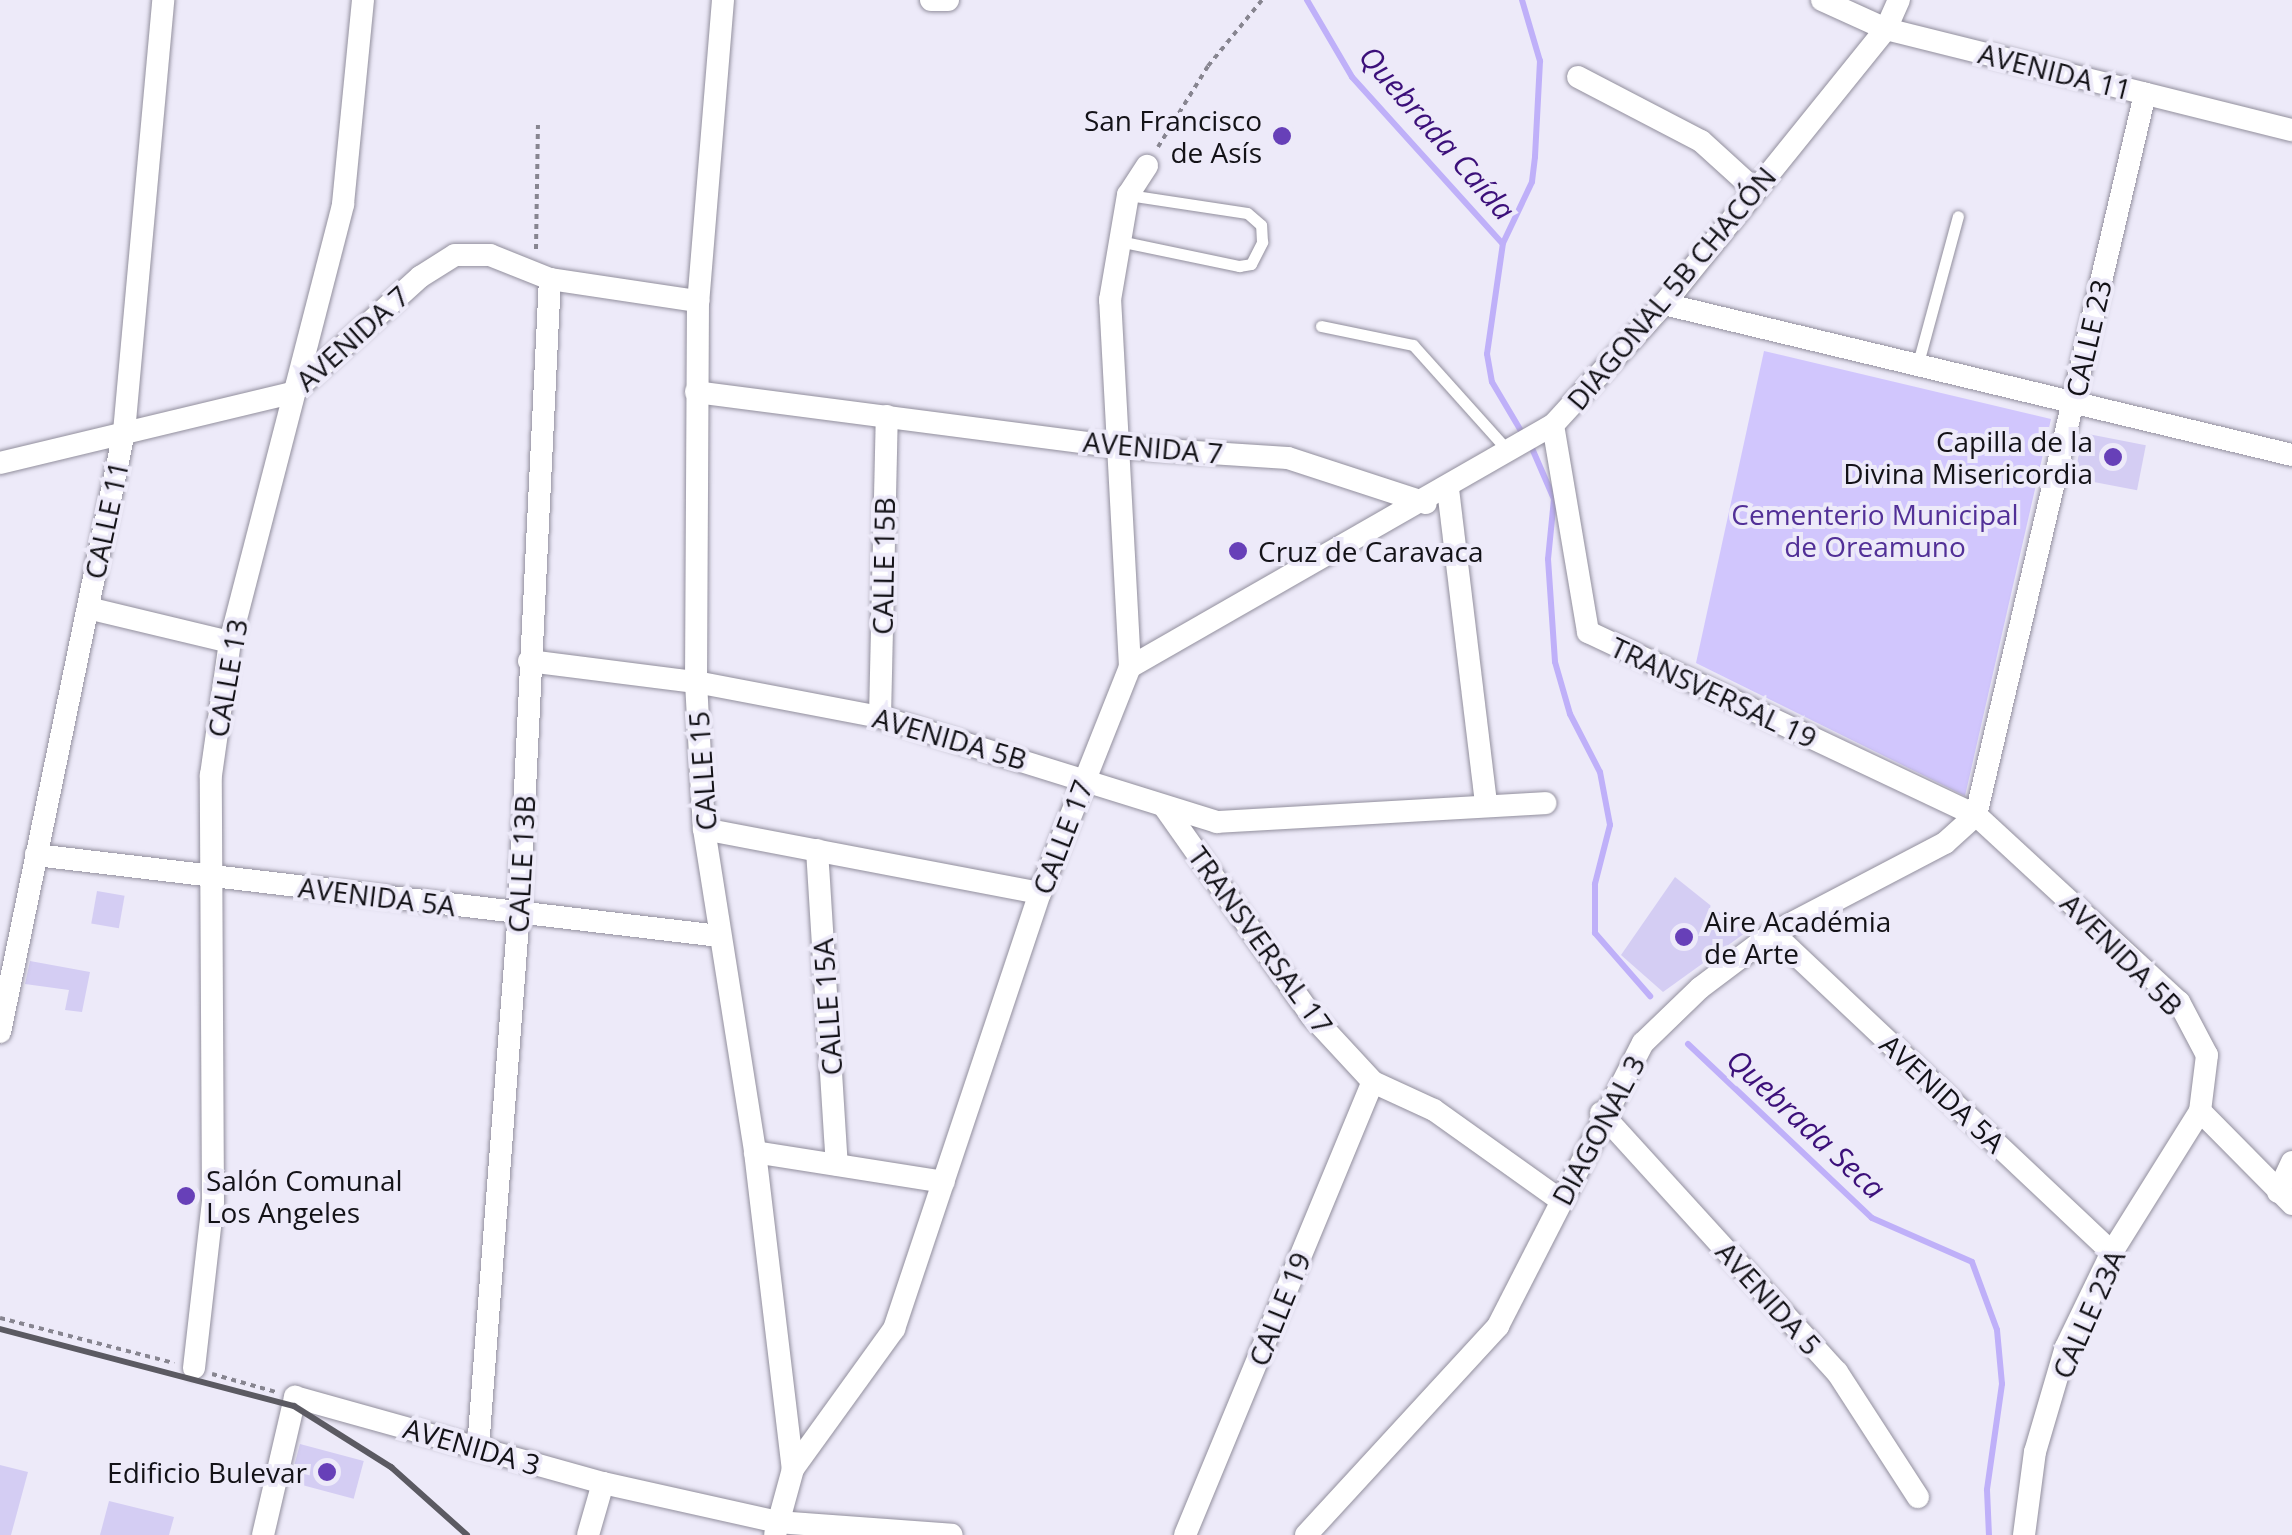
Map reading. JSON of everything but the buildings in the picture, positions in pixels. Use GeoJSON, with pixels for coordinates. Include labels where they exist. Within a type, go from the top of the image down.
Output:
{"type":"FeatureCollection","features":[{"type":"Feature","properties":{"kind":"street","name":"CALLE 11"},"geometry":{"type":"LineString","coordinates":[[0,1032],[4,992],[124,432],[163,0]]}},
{"type":"Feature","properties":{"kind":"street","name":"CALLE 13"},"geometry":{"type":"LineString","coordinates":[[194,1368],[213,1202],[209,876],[212,775],[230,642],[343,204],[363,0]]}},
{"type":"Feature","properties":{"kind":"street","name":"CALLE 15"},"geometry":{"type":"LineString","coordinates":[[723,0],[698,301],[696,682],[704,829],[756,1152],[792,1469],[776,1528]]}},
{"type":"Feature","properties":{"kind":"street","name":"AVENIDA 11"},"geometry":{"type":"LineString","coordinates":[[1822,0],[1886,29],[2292,130]]}},
{"type":"Feature","properties":{"kind":"street","name":"DIAGONAL 5B CHACÓN"},"geometry":{"type":"LineString","coordinates":[[1130,667],[1426,503],[1554,425],[1664,304],[1886,29],[1899,0]]}},
{"type":"Feature","properties":{"kind":"street"},"geometry":{"type":"LineString","coordinates":[[1578,76],[1700,142],[1755,190]]}},
{"type":"Feature","properties":{"kind":"street","name":"CALLE 23"},"geometry":{"type":"LineString","coordinates":[[1976,815],[2146,94]]}},
{"type":"Feature","properties":{"kind":"street","name":"CALLE 17"},"geometry":{"type":"LineString","coordinates":[[792,1469],[894,1328],[1040,893],[1130,667],[1110,300],[1128,195],[1148,166]]}},
{"type":"Feature","properties":{"kind":"street","name":"AVENIDA 7"},"geometry":{"type":"LineString","coordinates":[[0,464],[292,393],[420,278],[455,255],[490,256],[543,276],[698,301]]}},
{"type":"Feature","properties":{"kind":"street","name":"CALLE 13B"},"geometry":{"type":"LineString","coordinates":[[478,1448],[519,912],[543,276]]}},
{"type":"Feature","properties":{"kind":"street"},"geometry":{"type":"LineString","coordinates":[[1664,304],[2292,455]]}},
{"type":"Feature","properties":{"kind":"street","name":"AVENIDA 7"},"geometry":{"type":"LineString","coordinates":[[696,392],[1118,447],[1288,458],[1426,503]]}},
{"type":"Feature","properties":{"kind":"street","name":"CALLE 15B"},"geometry":{"type":"LineString","coordinates":[[880,717],[886,416]]}},
{"type":"Feature","properties":{"kind":"street","name":"TRANSVERSAL 19"},"geometry":{"type":"LineString","coordinates":[[1554,425],[1588,632],[1976,815]]}},
{"type":"Feature","properties":{"kind":"street"},"geometry":{"type":"LineString","coordinates":[[1448,490],[1486,804]]}},
{"type":"Feature","properties":{"kind":"street"},"geometry":{"type":"LineString","coordinates":[[88,608],[230,642]]}},
{"type":"Feature","properties":{"kind":"street","name":"AVENIDA 5B"},"geometry":{"type":"LineString","coordinates":[[530,661],[696,682],[880,717],[1084,777],[1165,808],[1218,822],[1545,803]]}},
{"type":"Feature","properties":{"kind":"street","name":"TRANSVERSAL 17"},"geometry":{"type":"LineString","coordinates":[[1165,808],[1310,1015],[1373,1082],[1434,1110],[1560,1200]]}},
{"type":"Feature","properties":{"kind":"street","name":"AVENIDA 5B"},"geometry":{"type":"LineString","coordinates":[[1976,815],[2179,1002],[2206,1056],[2200,1111]]}},
{"type":"Feature","properties":{"kind":"street","name":"DIAGONAL 3"},"geometry":{"type":"LineString","coordinates":[[1306,1535],[1498,1326],[1602,1114],[1643,1043],[1700,988],[1773,933],[1945,843],[1976,815]]}},
{"type":"Feature","properties":{"kind":"street"},"geometry":{"type":"LineString","coordinates":[[704,829],[1040,893]]}},
{"type":"Feature","properties":{"kind":"street","name":"CALLE 15A"},"geometry":{"type":"LineString","coordinates":[[816,850],[837,1164]]}},
{"type":"Feature","properties":{"kind":"street","name":"AVENIDA 5A"},"geometry":{"type":"LineString","coordinates":[[36,855],[719,936]]}},
{"type":"Feature","properties":{"kind":"street","name":"AVENIDA 5A"},"geometry":{"type":"LineString","coordinates":[[1773,933],[2112,1252]]}},
{"type":"Feature","properties":{"kind":"street","name":"CALLE 19"},"geometry":{"type":"LineString","coordinates":[[1186,1535],[1373,1082]]}},
{"type":"Feature","properties":{"kind":"street"},"geometry":{"type":"LineString","coordinates":[[2200,1111],[2285,1198]]}},
{"type":"Feature","properties":{"kind":"street","name":"CALLE 23A"},"geometry":{"type":"LineString","coordinates":[[2024,1535],[2036,1452],[2066,1347],[2112,1252],[2200,1111]]}},
{"type":"Feature","properties":{"kind":"street","name":"AVENIDA 5"},"geometry":{"type":"LineString","coordinates":[[1602,1114],[1837,1372],[1918,1497]]}},
{"type":"Feature","properties":{"kind":"street"},"geometry":{"type":"LineString","coordinates":[[756,1152],[944,1182]]}},
{"type":"Feature","properties":{"kind":"street"},"geometry":{"type":"LineString","coordinates":[[2285,1198],[2292,1162]]}},
{"type":"Feature","properties":{"kind":"street"},"geometry":{"type":"LineString","coordinates":[[263,1535],[295,1397]]}},
{"type":"Feature","properties":{"kind":"street","name":"AVENIDA 3"},"geometry":{"type":"LineString","coordinates":[[295,1397],[776,1528],[952,1535]]}},
{"type":"Feature","properties":{"kind":"street"},"geometry":{"type":"LineString","coordinates":[[786,1413],[824,1424]]}},
{"type":"Feature","properties":{"kind":"street"},"geometry":{"type":"LineString","coordinates":[[588,1535],[602,1483]]}},
{"type":"Feature","properties":{"kind":"lane"},"geometry":{"type":"LineString","coordinates":[[1119,241],[1239,266],[1251,264],[1262,242],[1261,225],[1247,213],[1128,195]]}},
{"type":"Feature","properties":{"kind":"lane"},"geometry":{"type":"LineString","coordinates":[[1918,363],[1958,216]]}},
{"type":"Feature","properties":{"kind":"lane"},"geometry":{"type":"LineString","coordinates":[[1321,326],[1413,345],[1509,452]]}},
{"type":"Feature","properties":{"kind":"path"},"geometry":{"type":"LineString","coordinates":[[1148,166],[1208,66],[1262,0]]}},
{"type":"Feature","properties":{"kind":"path"},"geometry":{"type":"LineString","coordinates":[[538,124],[543,276]]}},
{"type":"Feature","properties":{"kind":"path"},"geometry":{"type":"LineString","coordinates":[[0,1318],[295,1397]]}},
{"type":"Feature","properties":{"kind":"green space","name":"Cementerio Municipal de Oreamuno"},"geometry":{"type":"Polygon","coordinates":[[[1764,351],[2051,419],[1965,796],[1696,663],[1764,351]]]}},
{"type":"Feature","properties":{"kind":"waterway","name":"Quebrada Caída"},"geometry":{"type":"LineString","coordinates":[[1307,0],[1352,77],[1502,243]]}},
{"type":"Feature","properties":{"kind":"waterway","name":"Quebrada Seca"},"geometry":{"type":"LineString","coordinates":[[1522,0],[1540,61],[1535,157],[1532,182],[1503,243],[1487,354],[1492,382],[1524,436]]}},
{"type":"Feature","properties":{"kind":"waterway","name":"Quebrada Seca"},"geometry":{"type":"LineString","coordinates":[[1531,446],[1554,499],[1548,559],[1555,662],[1570,714],[1600,772],[1610,825],[1595,884],[1595,933],[1650,996]]}},
{"type":"Feature","properties":{"kind":"waterway","name":"Quebrada Seca"},"geometry":{"type":"LineString","coordinates":[[1688,1044],[1872,1218],[1972,1262],[1997,1330],[2002,1384],[1987,1490],[1989,1535]]}},
{"type":"Feature","properties":{"kind":"railway"},"geometry":{"type":"LineString","coordinates":[[0,1329],[294,1406],[391,1467],[467,1535]]}},
{"type":"Feature","properties":{"kind":"place","name":"San Francisco de Asís"},"geometry":{"type":"Point","coordinates":[1282,136]}},
{"type":"Feature","properties":{"kind":"place","name":"Capilla de la Divina Misericordia"},"geometry":{"type":"Point","coordinates":[2113,457]}},
{"type":"Feature","properties":{"kind":"place","name":"Cruz de Caravaca"},"geometry":{"type":"Point","coordinates":[1238,551]}},
{"type":"Feature","properties":{"kind":"place","name":"Aire Académia de Arte"},"geometry":{"type":"Point","coordinates":[1684,937]}},
{"type":"Feature","properties":{"kind":"place","name":"Salón Comunal Los Angeles"},"geometry":{"type":"Point","coordinates":[186,1196]}},
{"type":"Feature","properties":{"kind":"place","name":"Edificio Bulevar"},"geometry":{"type":"Point","coordinates":[327,1472]}}]}
